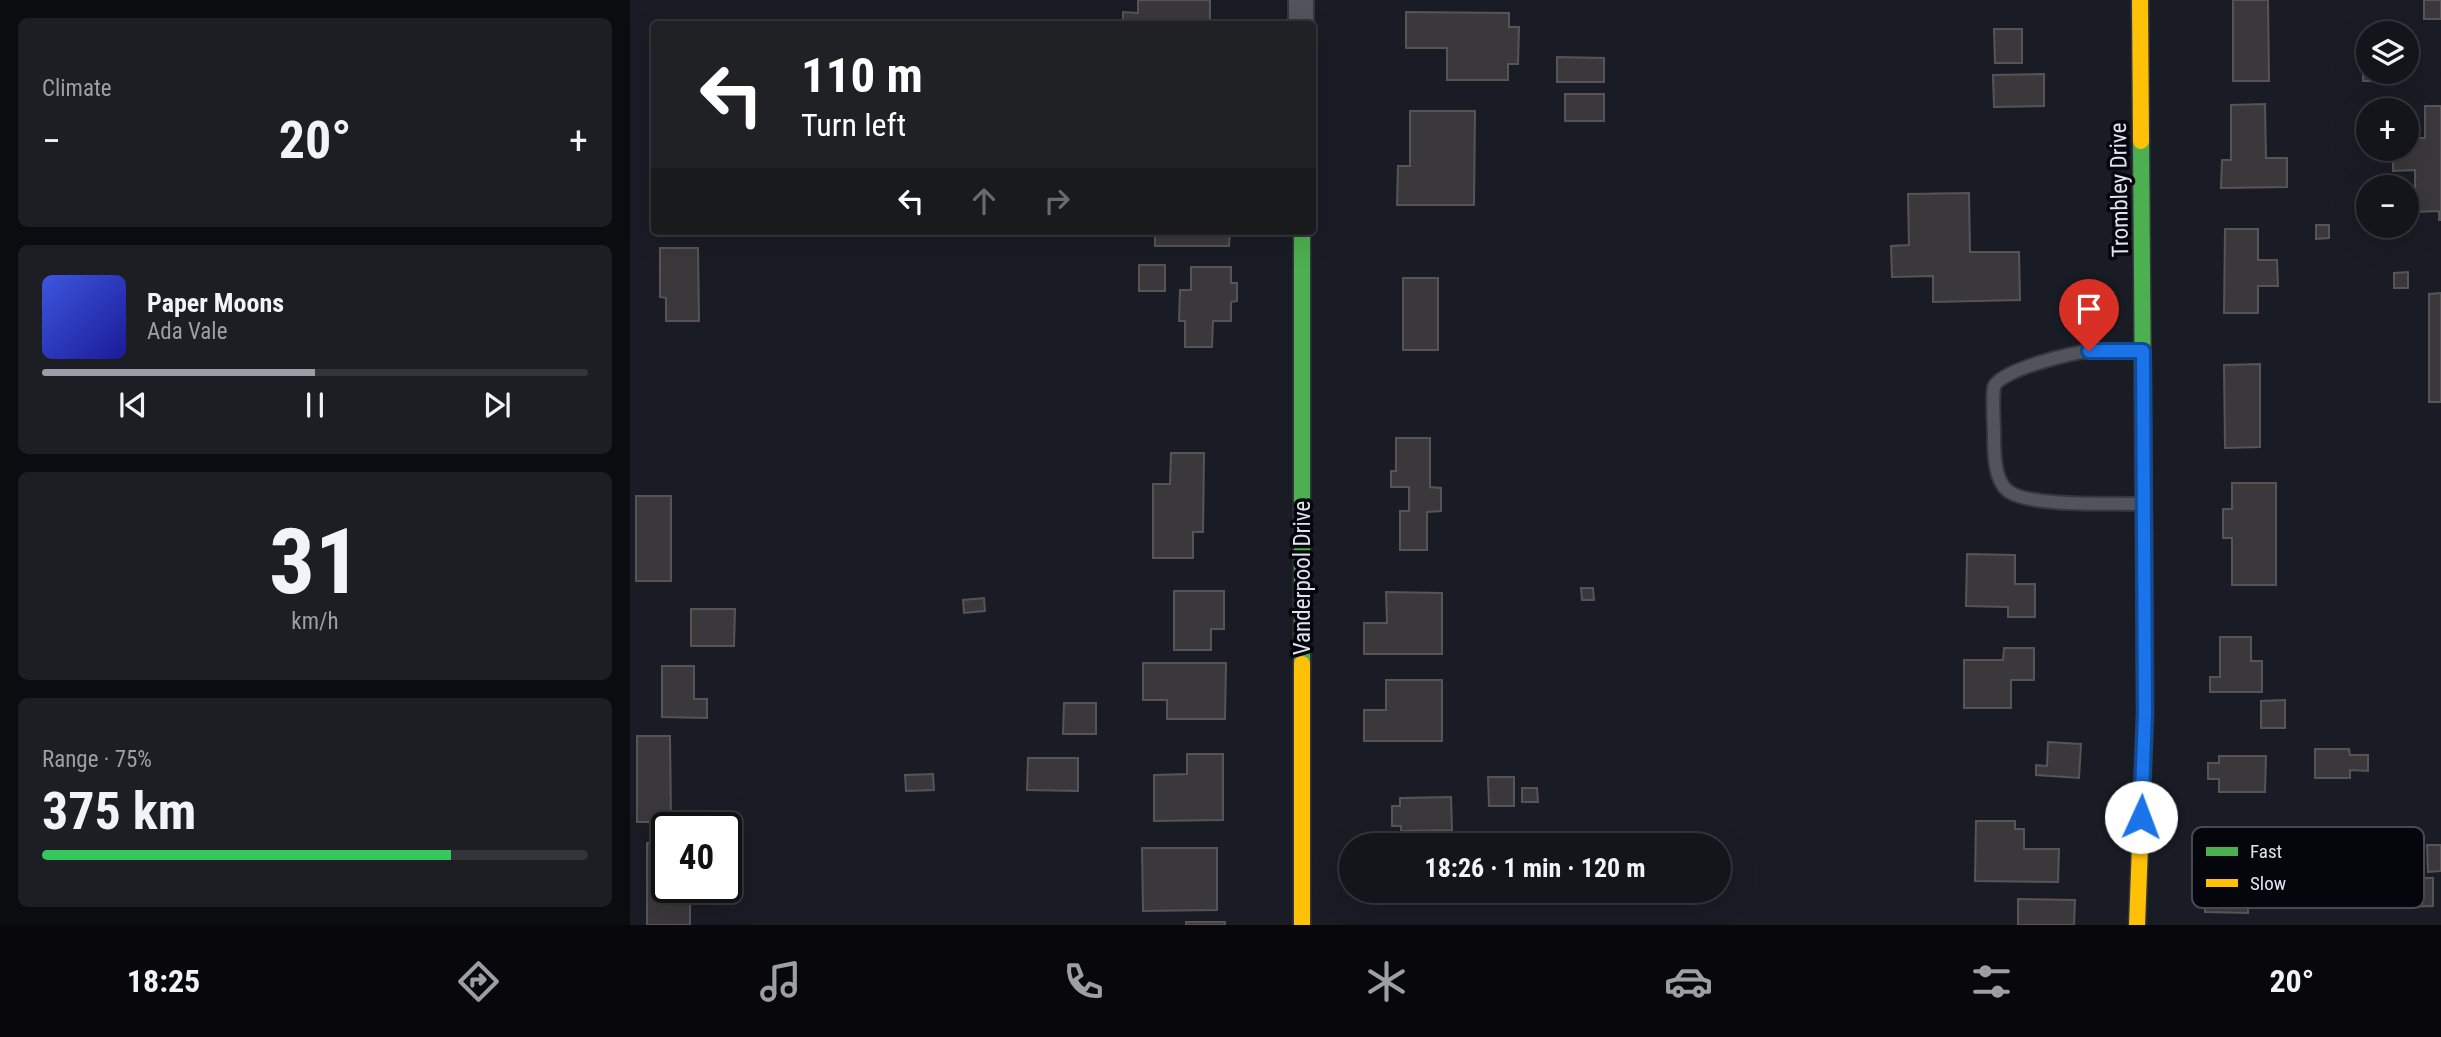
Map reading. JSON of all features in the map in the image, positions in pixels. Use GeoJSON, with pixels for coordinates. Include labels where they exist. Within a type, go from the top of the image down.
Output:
{"type":"FeatureCollection","features":[{"type":"Feature","properties":{"kind":"street"},"geometry":{"type":"LineString","coordinates":[[1301,0],[1301,21]]}},
{"type":"Feature","properties":{"kind":"street","name":"Trombley Drive"},"geometry":{"type":"LineString","coordinates":[[2137,925],[2145,714],[2140,0]]}},
{"type":"Feature","properties":{"kind":"street","name":"Vanderpool Drive"},"geometry":{"type":"LineString","coordinates":[[1302,235],[1302,925]]}},
{"type":"Feature","properties":{"kind":"lane"},"geometry":{"type":"LineString","coordinates":[[2143,351],[2089,351],[2006,374],[1994,387],[1994,445],[1996,467],[2001,480],[2007,490],[2020,496],[2052,502],[2145,504]]}},
{"type":"Feature","properties":{"kind":"building"},"geometry":{"type":"Polygon","coordinates":[[[1138,0],[1210,0],[1210,21],[1123,21],[1123,12],[1138,13],[1138,0]]]}},
{"type":"Feature","properties":{"kind":"building"},"geometry":{"type":"Polygon","coordinates":[[[2233,0],[2268,0],[2269,81],[2233,81],[2233,0]]]}},
{"type":"Feature","properties":{"kind":"building"},"geometry":{"type":"Polygon","coordinates":[[[2424,0],[2441,0],[2441,19],[2424,19],[2424,0]]]}},
{"type":"Feature","properties":{"kind":"building"},"geometry":{"type":"Polygon","coordinates":[[[1406,12],[1509,13],[1509,27],[1519,27],[1518,64],[1508,64],[1508,80],[1447,80],[1447,48],[1406,48],[1406,12]]]}},
{"type":"Feature","properties":{"kind":"building"},"geometry":{"type":"Polygon","coordinates":[[[1994,29],[2022,29],[2022,63],[1995,63],[1994,29]]]}},
{"type":"Feature","properties":{"kind":"building"},"geometry":{"type":"Polygon","coordinates":[[[1557,57],[1604,58],[1604,82],[1557,82],[1557,57]]]}},
{"type":"Feature","properties":{"kind":"building"},"geometry":{"type":"Polygon","coordinates":[[[2044,74],[2044,106],[1994,107],[1993,75],[2044,74]]]}},
{"type":"Feature","properties":{"kind":"building"},"geometry":{"type":"Polygon","coordinates":[[[1565,94],[1604,94],[1604,121],[1565,121],[1565,94]]]}},
{"type":"Feature","properties":{"kind":"building"},"geometry":{"type":"Polygon","coordinates":[[[2265,104],[2266,158],[2287,158],[2287,187],[2221,188],[2222,160],[2231,160],[2231,105],[2265,104]]]}},
{"type":"Feature","properties":{"kind":"building"},"geometry":{"type":"Polygon","coordinates":[[[2425,106],[2441,106],[2441,220],[2439,211],[2419,212],[2419,175],[2415,175],[2415,170],[2393,171],[2393,161],[2419,161],[2419,138],[2425,138],[2425,106]]]}},
{"type":"Feature","properties":{"kind":"building"},"geometry":{"type":"Polygon","coordinates":[[[1410,111],[1475,111],[1474,205],[1397,205],[1398,166],[1410,166],[1410,111]]]}},
{"type":"Feature","properties":{"kind":"building"},"geometry":{"type":"Polygon","coordinates":[[[1969,193],[1970,252],[2019,252],[2020,300],[1933,302],[1933,276],[1892,277],[1891,246],[1909,245],[1908,194],[1969,193]]]}},
{"type":"Feature","properties":{"kind":"building"},"geometry":{"type":"Polygon","coordinates":[[[2316,225],[2329,225],[2329,238],[2316,239],[2316,225]]]}},
{"type":"Feature","properties":{"kind":"building"},"geometry":{"type":"Polygon","coordinates":[[[2225,229],[2258,229],[2258,260],[2277,260],[2278,286],[2258,286],[2258,313],[2224,313],[2225,229]]]}},
{"type":"Feature","properties":{"kind":"building"},"geometry":{"type":"Polygon","coordinates":[[[1155,235],[1230,235],[1229,246],[1155,246],[1155,235]]]}},
{"type":"Feature","properties":{"kind":"building"},"geometry":{"type":"Polygon","coordinates":[[[660,248],[698,248],[699,321],[666,321],[666,298],[660,297],[660,248]]]}},
{"type":"Feature","properties":{"kind":"building"},"geometry":{"type":"Polygon","coordinates":[[[1139,265],[1165,265],[1165,291],[1139,291],[1139,265]]]}},
{"type":"Feature","properties":{"kind":"building"},"geometry":{"type":"Polygon","coordinates":[[[1191,267],[1231,267],[1231,283],[1237,283],[1237,301],[1231,302],[1231,321],[1213,321],[1212,347],[1185,347],[1185,321],[1179,321],[1180,290],[1191,290],[1191,267]]]}},
{"type":"Feature","properties":{"kind":"building"},"geometry":{"type":"Polygon","coordinates":[[[2408,272],[2408,288],[2394,288],[2394,273],[2408,272]]]}},
{"type":"Feature","properties":{"kind":"building"},"geometry":{"type":"Polygon","coordinates":[[[1403,278],[1438,278],[1438,350],[1403,350],[1403,278]]]}},
{"type":"Feature","properties":{"kind":"building"},"geometry":{"type":"Polygon","coordinates":[[[2441,293],[2441,402],[2429,402],[2429,294],[2441,293]]]}},
{"type":"Feature","properties":{"kind":"building"},"geometry":{"type":"Polygon","coordinates":[[[2260,364],[2260,447],[2225,448],[2224,365],[2260,364]]]}},
{"type":"Feature","properties":{"kind":"building"},"geometry":{"type":"Polygon","coordinates":[[[1396,438],[1430,438],[1430,487],[1441,488],[1441,511],[1427,512],[1427,550],[1400,550],[1400,511],[1409,511],[1409,487],[1391,487],[1391,471],[1396,471],[1396,438]]]}},
{"type":"Feature","properties":{"kind":"building"},"geometry":{"type":"Polygon","coordinates":[[[1171,453],[1204,453],[1203,532],[1193,532],[1193,558],[1153,558],[1153,484],[1170,484],[1171,453]]]}},
{"type":"Feature","properties":{"kind":"building"},"geometry":{"type":"Polygon","coordinates":[[[2232,483],[2276,483],[2276,585],[2232,585],[2232,538],[2223,538],[2223,509],[2232,509],[2232,483]]]}},
{"type":"Feature","properties":{"kind":"building"},"geometry":{"type":"Polygon","coordinates":[[[636,496],[671,496],[671,581],[636,581],[636,496]]]}},
{"type":"Feature","properties":{"kind":"building"},"geometry":{"type":"Polygon","coordinates":[[[1967,554],[2015,555],[2015,584],[2035,584],[2035,617],[2008,617],[2008,607],[1966,606],[1967,554]]]}},
{"type":"Feature","properties":{"kind":"building"},"geometry":{"type":"Polygon","coordinates":[[[1581,588],[1593,588],[1594,600],[1582,600],[1581,588]]]}},
{"type":"Feature","properties":{"kind":"building"},"geometry":{"type":"Polygon","coordinates":[[[1174,591],[1224,591],[1224,629],[1211,629],[1211,650],[1174,650],[1174,591]]]}},
{"type":"Feature","properties":{"kind":"building"},"geometry":{"type":"Polygon","coordinates":[[[1386,592],[1442,593],[1442,654],[1364,654],[1364,623],[1387,623],[1386,592]]]}},
{"type":"Feature","properties":{"kind":"building"},"geometry":{"type":"Polygon","coordinates":[[[984,598],[985,611],[964,613],[963,600],[984,598]]]}},
{"type":"Feature","properties":{"kind":"building"},"geometry":{"type":"Polygon","coordinates":[[[691,609],[735,609],[734,646],[691,646],[691,609]]]}},
{"type":"Feature","properties":{"kind":"building"},"geometry":{"type":"Polygon","coordinates":[[[2220,637],[2251,637],[2251,661],[2262,661],[2262,692],[2210,692],[2210,677],[2220,677],[2220,637]]]}},
{"type":"Feature","properties":{"kind":"building"},"geometry":{"type":"Polygon","coordinates":[[[2004,648],[2034,648],[2034,680],[2011,680],[2011,708],[1964,708],[1964,660],[2003,660],[2004,648]]]}},
{"type":"Feature","properties":{"kind":"building"},"geometry":{"type":"Polygon","coordinates":[[[1143,663],[1226,663],[1225,719],[1167,719],[1167,700],[1143,700],[1143,663]]]}},
{"type":"Feature","properties":{"kind":"building"},"geometry":{"type":"Polygon","coordinates":[[[662,666],[694,666],[694,699],[707,699],[707,718],[662,717],[662,666]]]}},
{"type":"Feature","properties":{"kind":"building"},"geometry":{"type":"Polygon","coordinates":[[[1386,680],[1442,680],[1442,741],[1364,741],[1364,710],[1386,710],[1386,680]]]}},
{"type":"Feature","properties":{"kind":"building"},"geometry":{"type":"Polygon","coordinates":[[[2285,700],[2285,728],[2261,728],[2261,701],[2285,700]]]}},
{"type":"Feature","properties":{"kind":"building"},"geometry":{"type":"Polygon","coordinates":[[[1064,703],[1096,703],[1096,734],[1063,734],[1064,703]]]}},
{"type":"Feature","properties":{"kind":"building"},"geometry":{"type":"Polygon","coordinates":[[[637,736],[670,736],[671,812],[651,812],[651,822],[637,822],[637,736]]]}},
{"type":"Feature","properties":{"kind":"building"},"geometry":{"type":"Polygon","coordinates":[[[2048,742],[2081,744],[2079,778],[2036,775],[2036,765],[2047,766],[2048,742]]]}},
{"type":"Feature","properties":{"kind":"building"},"geometry":{"type":"Polygon","coordinates":[[[2315,749],[2349,749],[2350,755],[2368,755],[2368,771],[2350,770],[2350,778],[2315,778],[2315,749]]]}},
{"type":"Feature","properties":{"kind":"building"},"geometry":{"type":"Polygon","coordinates":[[[1187,754],[1223,754],[1223,820],[1154,821],[1154,775],[1187,774],[1187,754]]]}},
{"type":"Feature","properties":{"kind":"building"},"geometry":{"type":"Polygon","coordinates":[[[2219,756],[2266,756],[2265,792],[2219,792],[2219,779],[2208,779],[2208,763],[2219,763],[2219,756]]]}},
{"type":"Feature","properties":{"kind":"building"},"geometry":{"type":"Polygon","coordinates":[[[1028,758],[1078,758],[1078,791],[1027,790],[1028,758]]]}},
{"type":"Feature","properties":{"kind":"building"},"geometry":{"type":"Polygon","coordinates":[[[933,774],[934,790],[906,791],[905,775],[933,774]]]}},
{"type":"Feature","properties":{"kind":"building"},"geometry":{"type":"Polygon","coordinates":[[[1488,777],[1514,777],[1514,806],[1489,806],[1488,777]]]}},
{"type":"Feature","properties":{"kind":"building"},"geometry":{"type":"Polygon","coordinates":[[[1522,788],[1537,788],[1538,802],[1522,802],[1522,788]]]}},
{"type":"Feature","properties":{"kind":"building"},"geometry":{"type":"Polygon","coordinates":[[[1451,797],[1452,830],[1401,831],[1401,826],[1392,826],[1392,806],[1400,806],[1400,798],[1451,797]]]}},
{"type":"Feature","properties":{"kind":"building"},"geometry":{"type":"Polygon","coordinates":[[[1976,821],[2015,821],[2015,829],[2024,829],[2024,849],[2059,849],[2058,882],[1975,881],[1976,821]]]}},
{"type":"Feature","properties":{"kind":"building"},"geometry":{"type":"Polygon","coordinates":[[[647,843],[651,843],[651,903],[690,903],[690,925],[647,925],[647,843]]]}},
{"type":"Feature","properties":{"kind":"building"},"geometry":{"type":"Polygon","coordinates":[[[2427,845],[2441,845],[2441,871],[2428,872],[2427,845]]]}},
{"type":"Feature","properties":{"kind":"building"},"geometry":{"type":"Polygon","coordinates":[[[1142,848],[1217,848],[1217,910],[1143,911],[1142,848]]]}},
{"type":"Feature","properties":{"kind":"building"},"geometry":{"type":"Polygon","coordinates":[[[2424,878],[2433,878],[2433,906],[2424,906],[2424,878]]]}},
{"type":"Feature","properties":{"kind":"building"},"geometry":{"type":"Polygon","coordinates":[[[2018,899],[2075,900],[2074,925],[2018,925],[2018,899]]]}},
{"type":"Feature","properties":{"kind":"building"},"geometry":{"type":"Polygon","coordinates":[[[2205,908],[2248,908],[2248,913],[2205,912],[2205,908]]]}},
{"type":"Feature","properties":{"kind":"building"},"geometry":{"type":"Polygon","coordinates":[[[1186,922],[1225,922],[1225,925],[1186,925],[1186,922]]]}},
{"type":"Feature","properties":{"kind":"traffic: fast"},"geometry":{"type":"LineString","coordinates":[[2141,141],[2144,534]]}},
{"type":"Feature","properties":{"kind":"traffic: fast"},"geometry":{"type":"LineString","coordinates":[[1302,235],[1302,664]]}},
{"type":"Feature","properties":{"kind":"traffic: slow"},"geometry":{"type":"LineString","coordinates":[[2140,0],[2141,141]]}},
{"type":"Feature","properties":{"kind":"traffic: slow"},"geometry":{"type":"LineString","coordinates":[[2137,925],[2145,714],[2144,534]]}},
{"type":"Feature","properties":{"kind":"traffic: slow"},"geometry":{"type":"LineString","coordinates":[[1302,664],[1302,925]]}},
{"type":"Feature","properties":{"kind":"route"},"geometry":{"type":"LineString","coordinates":[[2089,351],[2143,351],[2145,714],[2141,817]]}}]}
